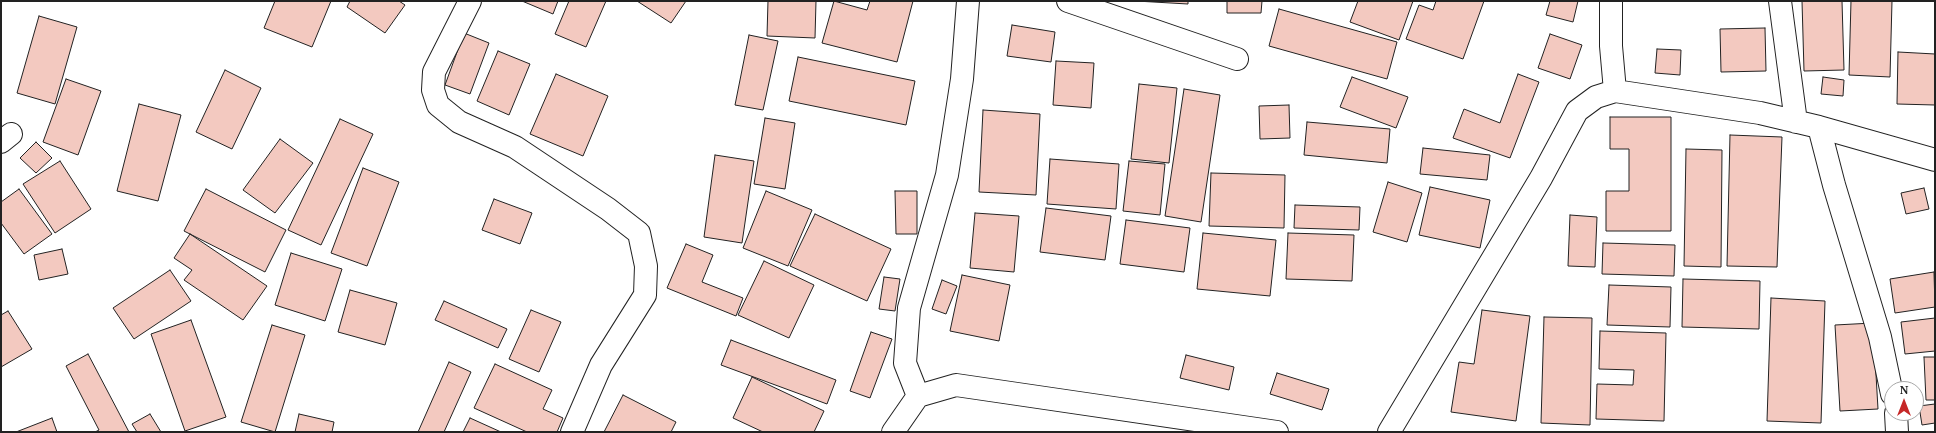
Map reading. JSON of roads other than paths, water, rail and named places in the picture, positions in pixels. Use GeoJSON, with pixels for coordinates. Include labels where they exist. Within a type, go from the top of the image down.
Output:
{"type":"FeatureCollection","features":[{"type":"Feature","properties":{"kind":"street"},"geometry":{"type":"LineString","coordinates":[[470,1],[434,72],[433,90],[438,105],[459,122],[515,147],[608,209],[639,233],[646,266],[645,295],[601,365],[572,432]]}},
{"type":"Feature","properties":{"kind":"street"},"geometry":{"type":"LineString","coordinates":[[918,396],[905,363],[909,308],[947,175],[962,79],[968,1]]}},
{"type":"Feature","properties":{"kind":"street"},"geometry":{"type":"LineString","coordinates":[[1068,1],[1237,59]]}},
{"type":"Feature","properties":{"kind":"street"},"geometry":{"type":"LineString","coordinates":[[1611,1],[1610,46],[1615,91]]}},
{"type":"Feature","properties":{"kind":"street"},"geometry":{"type":"LineString","coordinates":[[1780,1],[1796,122]]}},
{"type":"Feature","properties":{"kind":"street"},"geometry":{"type":"LineString","coordinates":[[1389,432],[1541,178],[1577,111],[1596,97],[1615,91],[1760,112],[1935,160]]}},
{"type":"Feature","properties":{"kind":"street"},"geometry":{"type":"LineString","coordinates":[[1819,127],[1834,185],[1880,337],[1889,381]]}},
{"type":"Feature","properties":{"kind":"street"},"geometry":{"type":"LineString","coordinates":[[894,432],[918,396],[956,385],[1277,432]]}},
{"type":"Feature","properties":{"kind":"street"},"geometry":{"type":"LineString","coordinates":[[1896,421],[1897,432]]}}]}
